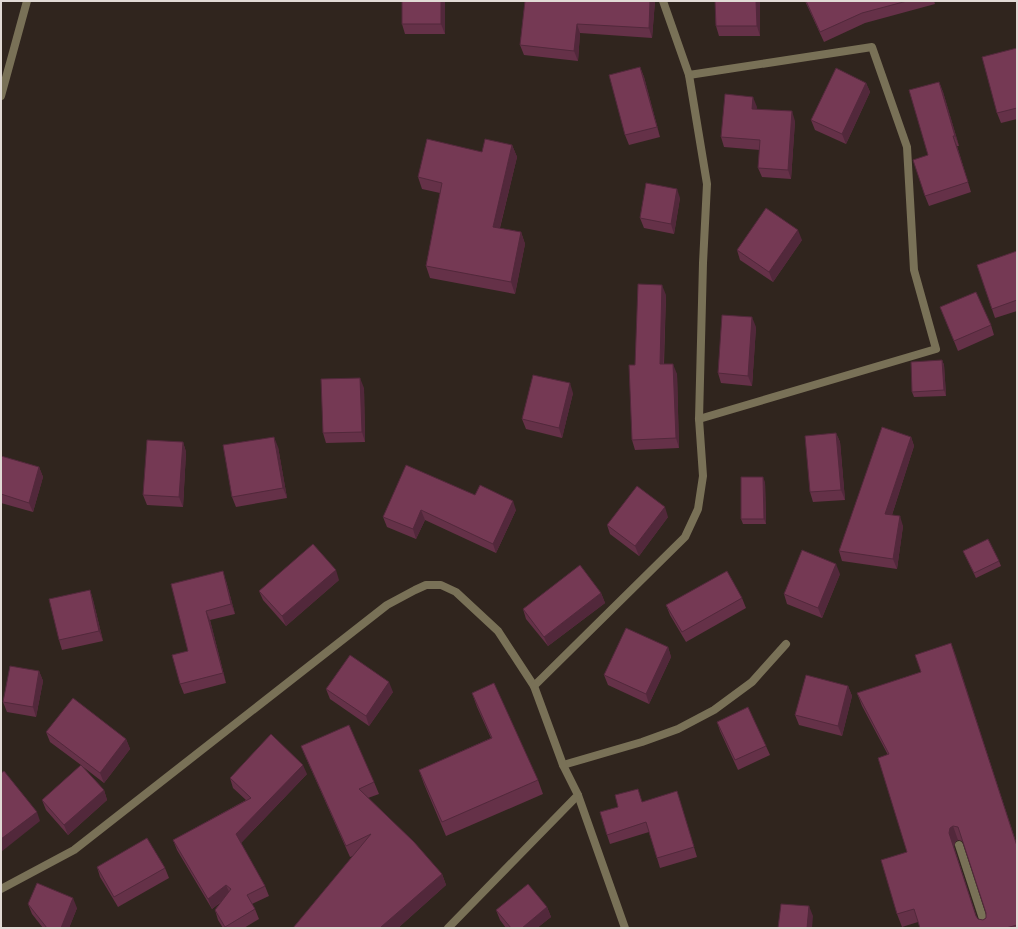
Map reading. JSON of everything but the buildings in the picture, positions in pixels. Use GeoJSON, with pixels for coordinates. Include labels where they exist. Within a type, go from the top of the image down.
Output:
{"type":"FeatureCollection","features":[{"type":"Feature","properties":{"kind":"street"},"geometry":{"type":"LineString","coordinates":[[1,96],[27,1]]}},
{"type":"Feature","properties":{"kind":"street"},"geometry":{"type":"LineString","coordinates":[[534,686],[685,537],[698,510],[703,476],[699,420],[703,263],[707,184],[689,75],[663,1]]}},
{"type":"Feature","properties":{"kind":"street"},"geometry":{"type":"LineString","coordinates":[[689,75],[872,47],[907,147],[914,270],[936,349],[699,420]]}},
{"type":"Feature","properties":{"kind":"street"},"geometry":{"type":"LineString","coordinates":[[1,889],[74,850],[387,605],[426,585],[441,585],[456,592],[498,631],[534,686],[563,765],[578,794],[625,928]]}},
{"type":"Feature","properties":{"kind":"street"},"geometry":{"type":"LineString","coordinates":[[563,765],[642,742],[678,728],[714,710],[752,682],[786,644]]}},
{"type":"Feature","properties":{"kind":"street"},"geometry":{"type":"LineString","coordinates":[[448,928],[578,794]]}},
{"type":"Feature","properties":{"kind":"street"},"geometry":{"type":"LineString","coordinates":[[959,845],[986,928]]}}]}
